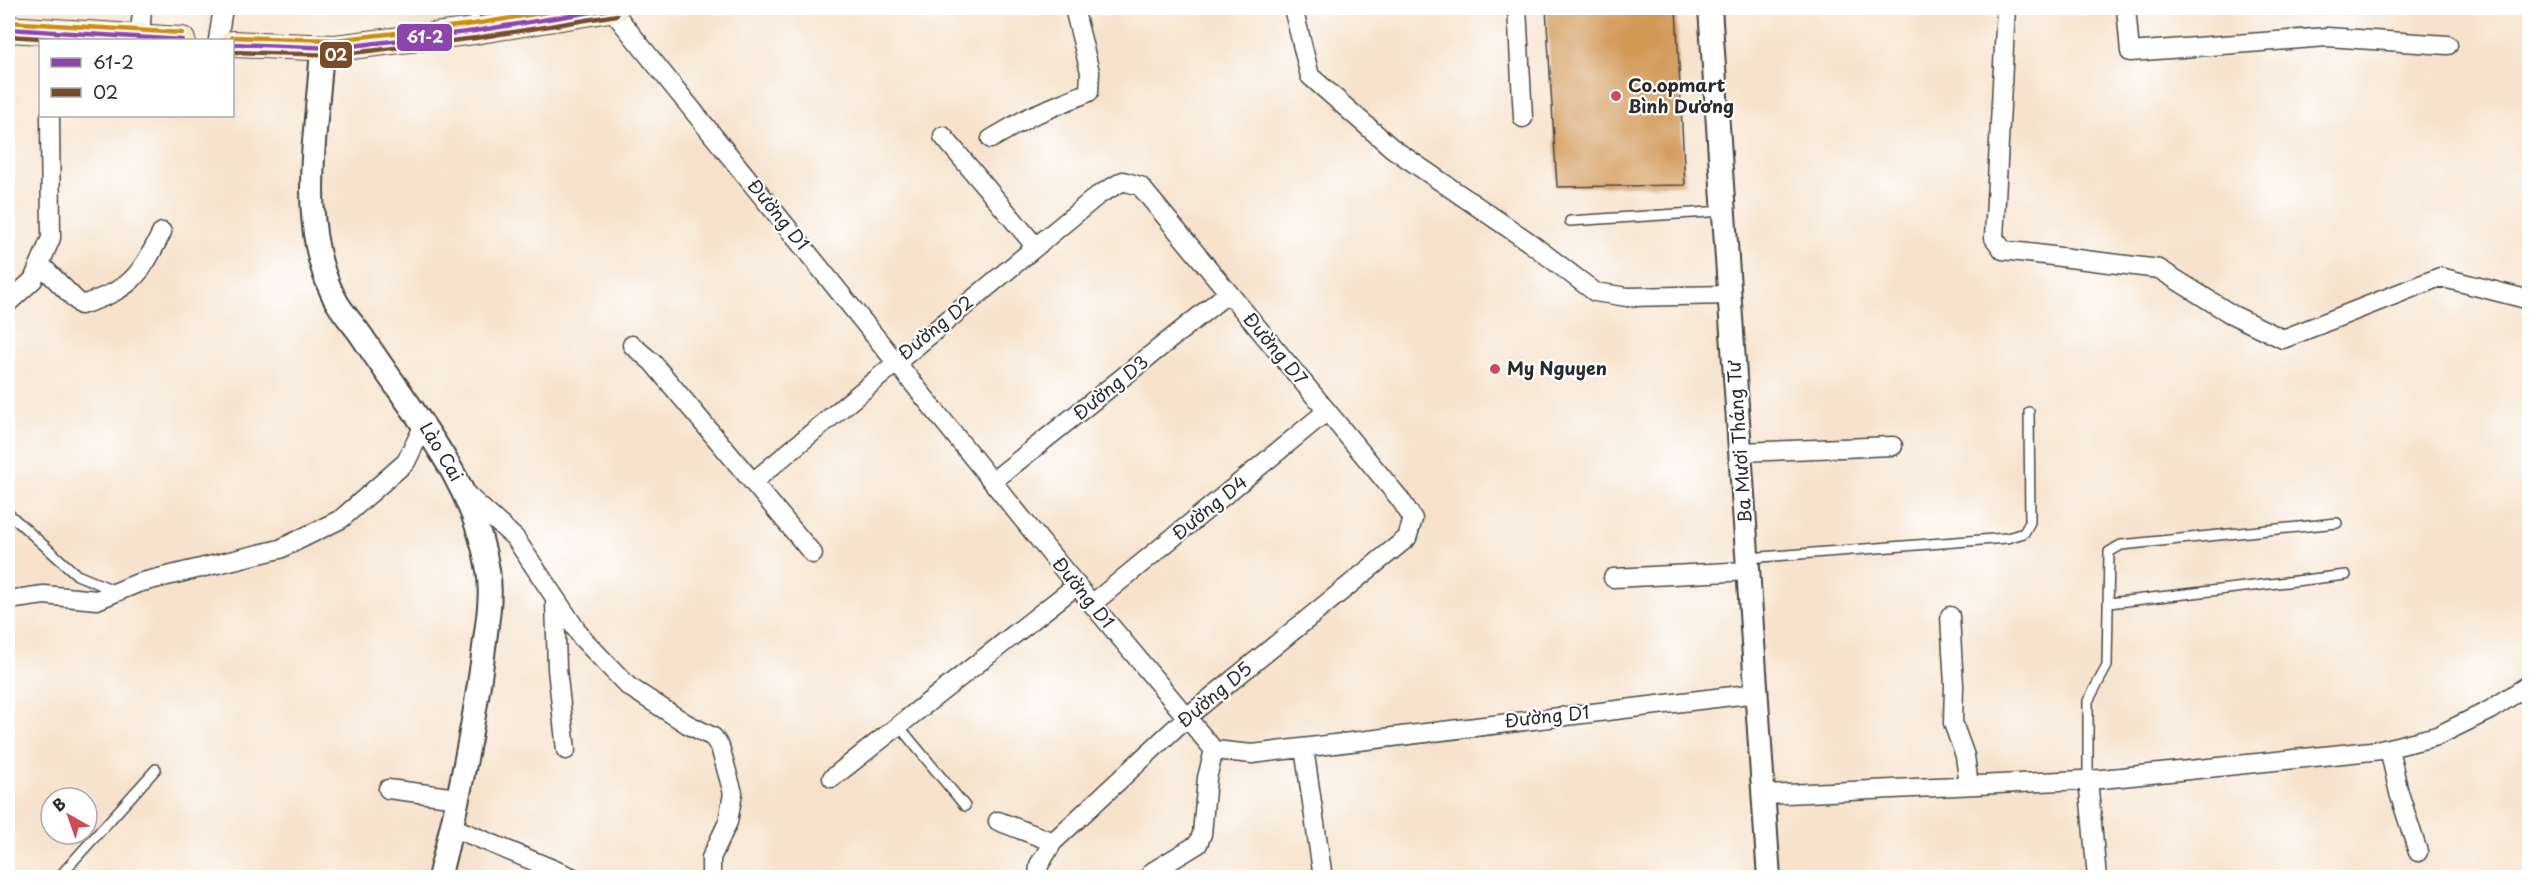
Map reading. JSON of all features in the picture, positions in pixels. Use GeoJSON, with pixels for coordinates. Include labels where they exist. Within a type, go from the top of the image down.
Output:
{"type":"FeatureCollection","features":[{"type":"Feature","properties":{"kind":"main road"},"geometry":{"type":"LineString","coordinates":[[234,44],[322,47],[475,19],[614,8]]}},
{"type":"Feature","properties":{"kind":"main road"},"geometry":{"type":"LineString","coordinates":[[8,29],[49,36],[161,39]]}},
{"type":"Feature","properties":{"kind":"street"},"geometry":{"type":"LineString","coordinates":[[140,38],[142,8]]}},
{"type":"Feature","properties":{"kind":"street"},"geometry":{"type":"LineString","coordinates":[[218,39],[223,8]]}},
{"type":"Feature","properties":{"kind":"street","name":"Đường D1"},"geometry":{"type":"LineString","coordinates":[[614,8],[1092,604],[1214,750],[1252,754],[1757,693]]}},
{"type":"Feature","properties":{"kind":"street"},"geometry":{"type":"LineString","coordinates":[[992,139],[1031,116],[1089,92],[1090,72],[1074,8]]}},
{"type":"Feature","properties":{"kind":"street"},"geometry":{"type":"LineString","coordinates":[[1293,8],[1310,76],[1392,148],[1529,242],[1595,292],[1627,297],[1730,295]]}},
{"type":"Feature","properties":{"kind":"street"},"geometry":{"type":"LineString","coordinates":[[1517,8],[1523,118]]}},
{"type":"Feature","properties":{"kind":"street","name":"Ba Mươi Tháng Tư"},"geometry":{"type":"LineString","coordinates":[[1710,8],[1769,878]]}},
{"type":"Feature","properties":{"kind":"street"},"geometry":{"type":"LineString","coordinates":[[2006,8],[1994,237],[2003,250],[2159,268],[2231,314],[2283,339],[2440,277],[2529,300]]}},
{"type":"Feature","properties":{"kind":"street"},"geometry":{"type":"LineString","coordinates":[[2126,8],[2130,52],[2327,37],[2448,45]]}},
{"type":"Feature","properties":{"kind":"street","name":"Lào Cai"},"geometry":{"type":"LineString","coordinates":[[322,47],[312,184],[315,236],[334,298],[424,423],[467,495],[479,529],[489,572],[488,612],[469,745],[439,878]]}},
{"type":"Feature","properties":{"kind":"street"},"geometry":{"type":"LineString","coordinates":[[8,303],[33,280],[51,238],[50,117]]}},
{"type":"Feature","properties":{"kind":"street"},"geometry":{"type":"LineString","coordinates":[[943,136],[1036,247]]}},
{"type":"Feature","properties":{"kind":"street","name":"Đường D2"},"geometry":{"type":"LineString","coordinates":[[754,481],[1097,196],[1123,181]]}},
{"type":"Feature","properties":{"kind":"street","name":"Đường D7"},"geometry":{"type":"LineString","coordinates":[[1123,181],[1140,186],[1400,499],[1413,519],[1412,528]]}},
{"type":"Feature","properties":{"kind":"street"},"geometry":{"type":"LineString","coordinates":[[40,264],[81,305],[113,295],[143,270],[162,232]]}},
{"type":"Feature","properties":{"kind":"street","name":"Đường D3"},"geometry":{"type":"LineString","coordinates":[[993,481],[1228,293]]}},
{"type":"Feature","properties":{"kind":"street"},"geometry":{"type":"LineString","coordinates":[[632,345],[652,362],[813,554]]}},
{"type":"Feature","properties":{"kind":"street","name":"Đường D4"},"geometry":{"type":"LineString","coordinates":[[1092,604],[1327,411]]}},
{"type":"Feature","properties":{"kind":"street"},"geometry":{"type":"LineString","coordinates":[[8,600],[44,595],[97,600],[138,583],[280,549],[341,519],[406,462],[424,423]]}},
{"type":"Feature","properties":{"kind":"street"},"geometry":{"type":"LineString","coordinates":[[1741,452],[1893,446]]}},
{"type":"Feature","properties":{"kind":"street"},"geometry":{"type":"LineString","coordinates":[[467,495],[515,538],[582,638],[628,686],[687,724],[713,737],[720,747],[733,794],[728,822],[711,858],[711,878]]}},
{"type":"Feature","properties":{"kind":"street","name":"Đường D5"},"geometry":{"type":"LineString","coordinates":[[1038,878],[1039,864],[1053,842],[1186,717],[1407,538],[1412,528]]}},
{"type":"Feature","properties":{"kind":"street"},"geometry":{"type":"LineString","coordinates":[[1613,578],[1748,564]]}},
{"type":"Feature","properties":{"kind":"street"},"geometry":{"type":"LineString","coordinates":[[832,778],[1077,585]]}},
{"type":"Feature","properties":{"kind":"street"},"geometry":{"type":"LineString","coordinates":[[555,600],[557,669],[566,750]]}},
{"type":"Feature","properties":{"kind":"street"},"geometry":{"type":"LineString","coordinates":[[1950,616],[1954,685],[1953,723],[1965,756],[1969,785]]}},
{"type":"Feature","properties":{"kind":"street"},"geometry":{"type":"LineString","coordinates":[[1764,795],[2088,779],[2306,759],[2389,748],[2437,736],[2490,710],[2529,684]]}},
{"type":"Feature","properties":{"kind":"street"},"geometry":{"type":"LineString","coordinates":[[1304,748],[1323,878]]}},
{"type":"Feature","properties":{"kind":"street"},"geometry":{"type":"LineString","coordinates":[[2389,748],[2399,793],[2418,852]]}},
{"type":"Feature","properties":{"kind":"street"},"geometry":{"type":"LineString","coordinates":[[1152,872],[1198,843],[1202,834],[1207,778],[1214,750]]}},
{"type":"Feature","properties":{"kind":"street"},"geometry":{"type":"LineString","coordinates":[[2088,779],[2097,878]]}},
{"type":"Feature","properties":{"kind":"street"},"geometry":{"type":"LineString","coordinates":[[388,789],[458,798]]}},
{"type":"Feature","properties":{"kind":"street"},"geometry":{"type":"LineString","coordinates":[[998,820],[1053,842]]}},
{"type":"Feature","properties":{"kind":"street"},"geometry":{"type":"LineString","coordinates":[[452,827],[574,878]]}},
{"type":"Feature","properties":{"kind":"lane"},"geometry":{"type":"LineString","coordinates":[[1570,221],[1724,211]]}},
{"type":"Feature","properties":{"kind":"lane"},"geometry":{"type":"LineString","coordinates":[[1748,564],[2007,538],[2024,532],[2030,522],[2029,412]]}},
{"type":"Feature","properties":{"kind":"lane"},"geometry":{"type":"LineString","coordinates":[[8,513],[77,575],[118,591]]}},
{"type":"Feature","properties":{"kind":"lane"},"geometry":{"type":"LineString","coordinates":[[2088,779],[2087,710],[2091,693],[2107,666],[2109,552],[2121,545],[2337,523]]}},
{"type":"Feature","properties":{"kind":"lane"},"geometry":{"type":"LineString","coordinates":[[2109,603],[2346,575]]}},
{"type":"Feature","properties":{"kind":"lane"},"geometry":{"type":"LineString","coordinates":[[898,725],[965,806]]}},
{"type":"Feature","properties":{"kind":"lane"},"geometry":{"type":"LineString","coordinates":[[58,878],[156,770]]}},
{"type":"Feature","properties":{"kind":"building","name":"Co.opmart Bình Dương"},"geometry":{"type":"Polygon","coordinates":[[[1546,8],[1676,8],[1685,185],[1557,187],[1546,8]]]}},
{"type":"Feature","properties":{"kind":"transit line"},"geometry":{"type":"LineString","coordinates":[[232,37],[335,40],[474,24],[572,8]]}},
{"type":"Feature","properties":{"kind":"transit line","name":"61-2"},"geometry":{"type":"LineString","coordinates":[[234,44],[335,48],[475,31],[616,8]]}},
{"type":"Feature","properties":{"kind":"transit line","name":"02"},"geometry":{"type":"LineString","coordinates":[[234,52],[336,55],[476,38],[617,15]]}},
{"type":"Feature","properties":{"kind":"transit line"},"geometry":{"type":"LineString","coordinates":[[8,22],[182,33]]}},
{"type":"Feature","properties":{"kind":"transit line","name":"61-2"},"geometry":{"type":"LineString","coordinates":[[8,29],[166,39]]}},
{"type":"Feature","properties":{"kind":"transit line","name":"02"},"geometry":{"type":"LineString","coordinates":[[8,36],[55,39]]}},
{"type":"Feature","properties":{"kind":"place","name":"Co.opmart Bình Dương"},"geometry":{"type":"Point","coordinates":[1616,96]}},
{"type":"Feature","properties":{"kind":"place","name":"My Nguyen"},"geometry":{"type":"Point","coordinates":[1495,369]}}]}
